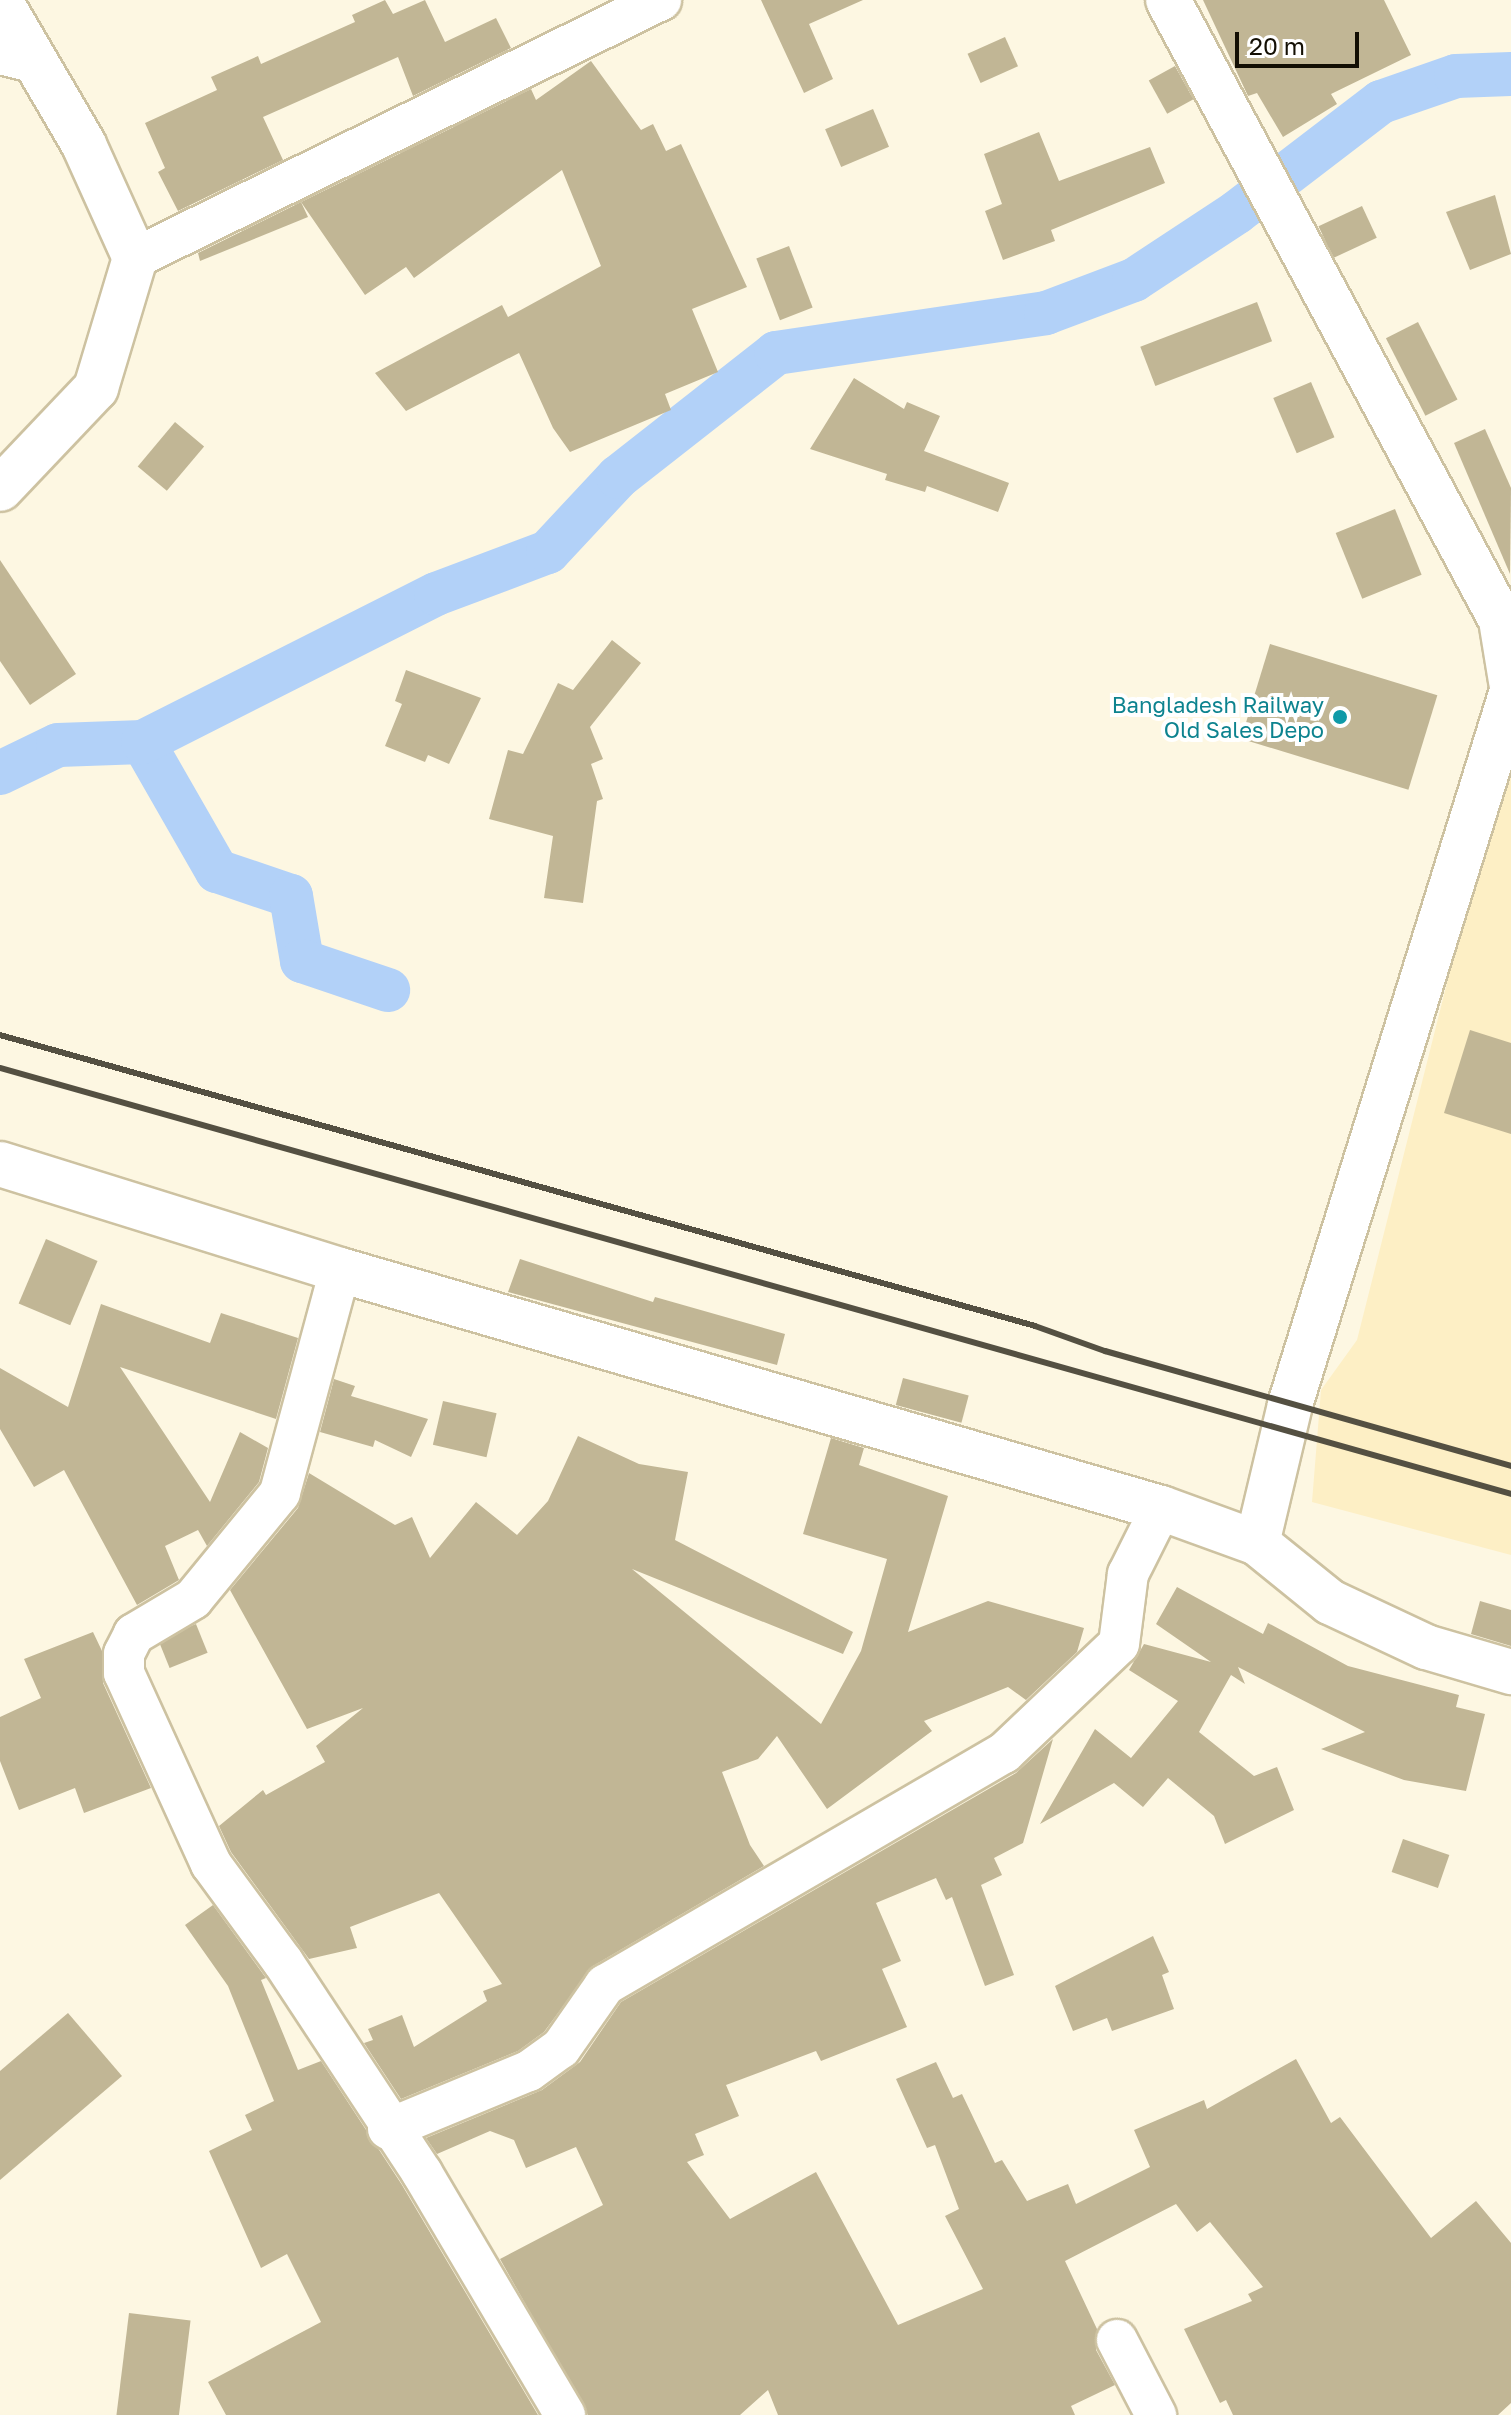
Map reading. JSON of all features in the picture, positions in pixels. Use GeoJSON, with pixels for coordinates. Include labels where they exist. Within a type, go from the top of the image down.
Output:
{"type":"FeatureCollection","features":[{"type":"Feature","properties":{"kind":"street"},"geometry":{"type":"LineString","coordinates":[[135,258],[661,0]]}},
{"type":"Feature","properties":{"kind":"street"},"geometry":{"type":"LineString","coordinates":[[1168,0],[1287,224],[1499,592],[1511,681]]}},
{"type":"Feature","properties":{"kind":"street"},"geometry":{"type":"LineString","coordinates":[[0,1],[18,58],[84,145],[135,258],[96,388],[0,489]]}},
{"type":"Feature","properties":{"kind":"street"},"geometry":{"type":"LineString","coordinates":[[1257,1543],[1290,1405],[1511,694]]}},
{"type":"Feature","properties":{"kind":"street"},"geometry":{"type":"LineString","coordinates":[[0,1164],[340,1270],[1161,1508],[1257,1543],[1330,1602],[1426,1647],[1511,1672]]}},
{"type":"Feature","properties":{"kind":"street"},"geometry":{"type":"LineString","coordinates":[[340,1270],[280,1493],[193,1599],[134,1634],[124,1654],[124,1673],[211,1864],[283,1962],[388,2129],[422,2173],[565,2415]]}},
{"type":"Feature","properties":{"kind":"street"},"geometry":{"type":"LineString","coordinates":[[388,2129],[529,2071],[561,2048],[605,1985],[1004,1753],[1119,1644],[1128,1574],[1161,1508]]}},
{"type":"Feature","properties":{"kind":"street"},"geometry":{"type":"LineString","coordinates":[[1117,2340],[1156,2415]]}},
{"type":"Feature","properties":{"kind":"shaded area"},"geometry":{"type":"Polygon","coordinates":[[[1509,737],[1511,1555],[1312,1502],[1321,1390],[1357,1340],[1509,737]]]}},
{"type":"Feature","properties":{"kind":"building"},"geometry":{"type":"Polygon","coordinates":[[[385,0],[393,14],[425,0],[445,42],[496,18],[511,48],[413,96],[398,57],[263,117],[283,160],[178,211],[158,172],[165,168],[145,123],[217,90],[211,77],[258,56],[261,64],[355,22],[352,15],[385,0]]]}},
{"type":"Feature","properties":{"kind":"building"},"geometry":{"type":"Polygon","coordinates":[[[761,0],[863,0],[809,24],[833,79],[804,93],[761,0]]]}},
{"type":"Feature","properties":{"kind":"building"},"geometry":{"type":"Polygon","coordinates":[[[1203,0],[1384,0],[1411,55],[1331,94],[1337,104],[1283,137],[1257,93],[1248,96],[1203,0]]]}},
{"type":"Feature","properties":{"kind":"building"},"geometry":{"type":"Polygon","coordinates":[[[1005,37],[1018,66],[981,83],[968,54],[1005,37]]]}},
{"type":"Feature","properties":{"kind":"building"},"geometry":{"type":"Polygon","coordinates":[[[591,61],[641,130],[653,124],[666,151],[681,144],[747,287],[692,309],[718,372],[665,394],[671,410],[570,452],[553,428],[519,353],[406,411],[375,373],[502,305],[508,317],[601,266],[562,170],[414,278],[406,267],[365,295],[301,202],[531,89],[536,100],[591,61]]]}},
{"type":"Feature","properties":{"kind":"building"},"geometry":{"type":"Polygon","coordinates":[[[1175,66],[1193,99],[1167,114],[1149,81],[1175,66]]]}},
{"type":"Feature","properties":{"kind":"building"},"geometry":{"type":"Polygon","coordinates":[[[873,109],[889,147],[841,167],[825,129],[873,109]]]}},
{"type":"Feature","properties":{"kind":"building"},"geometry":{"type":"Polygon","coordinates":[[[1039,132],[1059,181],[1150,147],[1165,183],[1051,230],[1055,241],[1003,260],[985,211],[1002,204],[984,154],[1039,132]]]}},
{"type":"Feature","properties":{"kind":"building"},"geometry":{"type":"Polygon","coordinates":[[[1495,195],[1511,254],[1470,270],[1446,212],[1495,195]]]}},
{"type":"Feature","properties":{"kind":"building"},"geometry":{"type":"Polygon","coordinates":[[[301,202],[308,217],[200,261],[198,253],[301,202]]]}},
{"type":"Feature","properties":{"kind":"building"},"geometry":{"type":"Polygon","coordinates":[[[1362,206],[1377,238],[1333,258],[1318,226],[1362,206]]]}},
{"type":"Feature","properties":{"kind":"building"},"geometry":{"type":"Polygon","coordinates":[[[789,246],[813,308],[780,320],[756,259],[789,246]]]}},
{"type":"Feature","properties":{"kind":"building"},"geometry":{"type":"Polygon","coordinates":[[[1257,302],[1272,341],[1155,386],[1140,347],[1257,302]]]}},
{"type":"Feature","properties":{"kind":"building"},"geometry":{"type":"Polygon","coordinates":[[[1418,322],[1457,400],[1425,416],[1386,338],[1418,322]]]}},
{"type":"Feature","properties":{"kind":"building"},"geometry":{"type":"Polygon","coordinates":[[[854,378],[904,409],[907,402],[940,416],[924,451],[1009,483],[998,512],[927,486],[925,492],[885,480],[887,474],[810,449],[854,378]]]}},
{"type":"Feature","properties":{"kind":"building"},"geometry":{"type":"Polygon","coordinates":[[[1311,382],[1334,437],[1297,453],[1273,398],[1311,382]]]}},
{"type":"Feature","properties":{"kind":"building"},"geometry":{"type":"Polygon","coordinates":[[[175,422],[204,446],[167,491],[138,466],[175,422]]]}},
{"type":"Feature","properties":{"kind":"building"},"geometry":{"type":"Polygon","coordinates":[[[1485,429],[1511,488],[1510,574],[1454,443],[1485,429]]]}},
{"type":"Feature","properties":{"kind":"building"},"geometry":{"type":"Polygon","coordinates":[[[1395,509],[1422,575],[1362,599],[1336,533],[1395,509]]]}},
{"type":"Feature","properties":{"kind":"building"},"geometry":{"type":"Polygon","coordinates":[[[0,560],[76,674],[30,705],[0,661],[0,560]]]}},
{"type":"Feature","properties":{"kind":"building"},"geometry":{"type":"Polygon","coordinates":[[[612,640],[641,663],[590,727],[603,759],[591,764],[603,799],[597,801],[583,903],[544,898],[553,836],[489,819],[508,750],[523,754],[558,683],[573,690],[612,640]]]}},
{"type":"Feature","properties":{"kind":"building","name":"Bangladesh Railway Old Sales Depo"},"geometry":{"type":"Polygon","coordinates":[[[1270,644],[1437,695],[1408,790],[1241,739],[1270,644]]]}},
{"type":"Feature","properties":{"kind":"building"},"geometry":{"type":"Polygon","coordinates":[[[406,670],[481,698],[449,764],[428,755],[425,762],[385,746],[402,704],[395,701],[406,670]]]}},
{"type":"Feature","properties":{"kind":"building"},"geometry":{"type":"Polygon","coordinates":[[[1470,1030],[1511,1043],[1511,1134],[1444,1113],[1470,1030]]]}},
{"type":"Feature","properties":{"kind":"building"},"geometry":{"type":"Polygon","coordinates":[[[46,1239],[98,1261],[70,1325],[19,1303],[46,1239]]]}},
{"type":"Feature","properties":{"kind":"building"},"geometry":{"type":"Polygon","coordinates":[[[520,1259],[653,1302],[655,1297],[785,1334],[777,1365],[508,1292],[520,1259]]]}},
{"type":"Feature","properties":{"kind":"building"},"geometry":{"type":"Polygon","coordinates":[[[101,1304],[210,1343],[221,1313],[298,1338],[276,1419],[120,1367],[210,1502],[240,1432],[268,1448],[259,1482],[207,1546],[198,1530],[165,1546],[179,1580],[137,1605],[64,1470],[34,1487],[0,1429],[0,1368],[68,1407],[101,1304]]]}},
{"type":"Feature","properties":{"kind":"building"},"geometry":{"type":"Polygon","coordinates":[[[903,1378],[969,1396],[961,1423],[896,1405],[903,1378]]]}},
{"type":"Feature","properties":{"kind":"building"},"geometry":{"type":"Polygon","coordinates":[[[334,1379],[355,1386],[351,1396],[428,1419],[411,1457],[375,1440],[373,1447],[320,1432],[334,1379]]]}},
{"type":"Feature","properties":{"kind":"building"},"geometry":{"type":"Polygon","coordinates":[[[443,1401],[497,1413],[486,1457],[433,1445],[443,1401]]]}},
{"type":"Feature","properties":{"kind":"building"},"geometry":{"type":"Polygon","coordinates":[[[578,1436],[639,1464],[688,1472],[675,1540],[853,1632],[843,1654],[632,1569],[821,1724],[861,1651],[887,1559],[803,1534],[831,1438],[864,1448],[859,1465],[948,1496],[908,1632],[988,1601],[1084,1628],[1077,1652],[1026,1700],[1008,1687],[924,1721],[932,1731],[827,1809],[777,1736],[758,1759],[722,1772],[750,1845],[764,1866],[593,1966],[544,2032],[518,2051],[401,2099],[364,2043],[373,2040],[368,2029],[402,2015],[414,2047],[487,2001],[483,1991],[502,1984],[439,1893],[350,1927],[357,1948],[309,1959],[231,1852],[219,1826],[263,1790],[266,1795],[325,1762],[316,1746],[363,1708],[307,1729],[230,1590],[298,1508],[309,1473],[395,1525],[412,1517],[430,1558],[476,1502],[517,1535],[548,1501],[578,1436]]]}},
{"type":"Feature","properties":{"kind":"building"},"geometry":{"type":"Polygon","coordinates":[[[1177,1587],[1263,1634],[1268,1623],[1348,1666],[1459,1695],[1456,1707],[1485,1714],[1466,1791],[1404,1780],[1321,1749],[1365,1732],[1238,1667],[1245,1684],[1231,1675],[1199,1732],[1254,1776],[1277,1767],[1294,1810],[1225,1844],[1214,1816],[1168,1778],[1143,1807],[1114,1783],[1040,1824],[1095,1729],[1131,1758],[1178,1701],[1129,1670],[1144,1644],[1211,1662],[1156,1624],[1177,1587]]]}},
{"type":"Feature","properties":{"kind":"building"},"geometry":{"type":"Polygon","coordinates":[[[1480,1601],[1511,1610],[1511,1646],[1471,1634],[1480,1601]]]}},
{"type":"Feature","properties":{"kind":"building"},"geometry":{"type":"Polygon","coordinates":[[[196,1624],[208,1653],[170,1668],[158,1639],[196,1624]]]}},
{"type":"Feature","properties":{"kind":"building"},"geometry":{"type":"Polygon","coordinates":[[[93,1632],[102,1651],[103,1683],[151,1788],[84,1813],[75,1788],[19,1810],[0,1761],[0,1717],[41,1698],[24,1659],[93,1632]]]}},
{"type":"Feature","properties":{"kind":"building"},"geometry":{"type":"Polygon","coordinates":[[[1053,1739],[1023,1843],[994,1858],[1002,1875],[981,1885],[1014,1975],[985,1986],[952,1897],[946,1900],[936,1878],[876,1903],[901,1961],[882,1969],[907,2027],[821,2061],[816,2051],[726,2085],[739,2116],[695,2134],[704,2155],[687,2162],[730,2219],[816,2172],[898,2325],[983,2289],[945,2216],[959,2209],[935,2145],[927,2148],[896,2079],[936,2062],[953,2098],[962,2094],[995,2163],[1002,2160],[1027,2201],[1068,2184],[1076,2204],[1150,2167],[1134,2130],[1204,2100],[1207,2109],[1296,2059],[1331,2123],[1340,2117],[1431,2238],[1476,2201],[1511,2243],[1511,2403],[1498,2415],[1233,2415],[1226,2400],[1220,2403],[1184,2329],[1252,2301],[1248,2294],[1263,2287],[1210,2222],[1197,2232],[1176,2204],[1065,2261],[1097,2329],[1096,2350],[1115,2385],[1071,2406],[1075,2415],[778,2415],[768,2390],[740,2415],[588,2415],[500,2259],[603,2205],[576,2147],[526,2168],[514,2140],[490,2131],[437,2154],[426,2138],[542,2090],[580,2062],[621,2002],[1016,1773],[1053,1739]]]}},
{"type":"Feature","properties":{"kind":"building"},"geometry":{"type":"Polygon","coordinates":[[[1403,1839],[1449,1855],[1438,1888],[1392,1872],[1403,1839]]]}},
{"type":"Feature","properties":{"kind":"building"},"geometry":{"type":"Polygon","coordinates":[[[213,1905],[266,1978],[261,1980],[298,2070],[321,2061],[402,2185],[538,2415],[226,2415],[208,2382],[321,2322],[287,2254],[261,2268],[209,2151],[252,2130],[245,2115],[274,2101],[228,1986],[185,1925],[213,1905]]]}},
{"type":"Feature","properties":{"kind":"building"},"geometry":{"type":"Polygon","coordinates":[[[1153,1936],[1169,1972],[1162,1975],[1174,2009],[1112,2031],[1107,2018],[1073,2031],[1055,1986],[1153,1936]]]}},
{"type":"Feature","properties":{"kind":"building"},"geometry":{"type":"Polygon","coordinates":[[[68,2013],[122,2076],[0,2180],[0,2071],[68,2013]]]}},
{"type":"Feature","properties":{"kind":"building"},"geometry":{"type":"Polygon","coordinates":[[[129,2313],[191,2321],[179,2415],[116,2415],[129,2313]]]}},
{"type":"Feature","properties":{"kind":"waterway"},"geometry":{"type":"LineString","coordinates":[[0,773],[58,745],[143,742],[436,594],[548,552],[618,477],[776,353],[1046,313],[1134,280],[1237,212],[1381,102],[1456,76],[1511,74]]}},
{"type":"Feature","properties":{"kind":"waterway"},"geometry":{"type":"LineString","coordinates":[[143,742],[217,871],[291,896],[302,961],[388,990]]}},
{"type":"Feature","properties":{"kind":"railway"},"geometry":{"type":"LineString","coordinates":[[0,1035],[1035,1326],[1105,1351],[1511,1466]]}},
{"type":"Feature","properties":{"kind":"railway"},"geometry":{"type":"LineString","coordinates":[[0,1068],[1511,1494]]}},
{"type":"Feature","properties":{"kind":"place","name":"Bangladesh Railway Old Sales Depo"},"geometry":{"type":"Point","coordinates":[1340,717]}}]}
